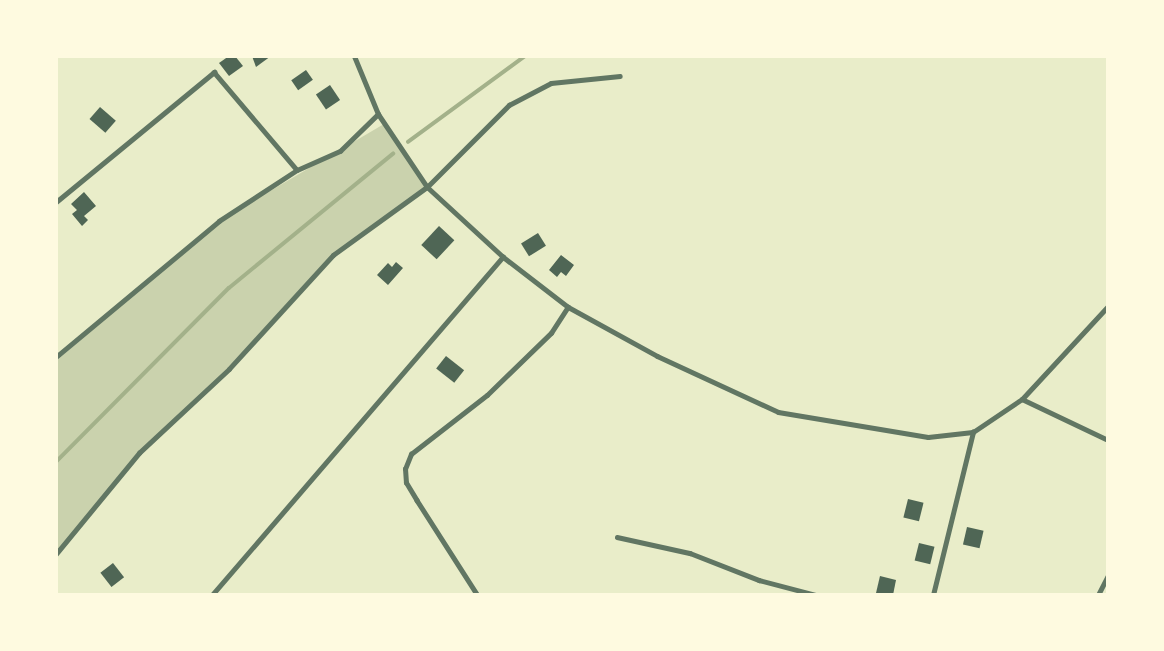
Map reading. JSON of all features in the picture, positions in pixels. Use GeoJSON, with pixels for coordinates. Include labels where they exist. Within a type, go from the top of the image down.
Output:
{"type":"FeatureCollection","features":[{"type":"Feature","properties":{"kind":"street"},"geometry":{"type":"LineString","coordinates":[[354,56],[378,114],[427,187],[503,257],[568,307],[657,356],[778,412],[928,437],[973,432],[1022,399],[1108,306]]}},
{"type":"Feature","properties":{"kind":"street"},"geometry":{"type":"LineString","coordinates":[[56,202],[214,72],[297,170]]}},
{"type":"Feature","properties":{"kind":"street"},"geometry":{"type":"LineString","coordinates":[[56,554],[139,453],[229,369],[333,256],[427,187],[509,105],[551,83],[620,76]]}},
{"type":"Feature","properties":{"kind":"street"},"geometry":{"type":"LineString","coordinates":[[56,357],[219,221],[297,170],[340,151],[378,114]]}},
{"type":"Feature","properties":{"kind":"street"},"geometry":{"type":"LineString","coordinates":[[212,595],[503,257]]}},
{"type":"Feature","properties":{"kind":"street"},"geometry":{"type":"LineString","coordinates":[[477,595],[406,483],[405,469],[411,454],[487,395],[544,340],[568,307]]}},
{"type":"Feature","properties":{"kind":"street"},"geometry":{"type":"LineString","coordinates":[[1022,399],[1108,440]]}},
{"type":"Feature","properties":{"kind":"street"},"geometry":{"type":"LineString","coordinates":[[933,595],[973,432]]}},
{"type":"Feature","properties":{"kind":"street"},"geometry":{"type":"LineString","coordinates":[[617,537],[691,553],[759,580],[816,595]]}},
{"type":"Feature","properties":{"kind":"street"},"geometry":{"type":"LineString","coordinates":[[1098,595],[1108,575]]}},
{"type":"Feature","properties":{"kind":"green space"},"geometry":{"type":"Polygon","coordinates":[[[384,124],[427,187],[333,255],[229,369],[139,453],[56,554],[56,361],[219,221],[384,124]]]}},
{"type":"Feature","properties":{"kind":"building"},"geometry":{"type":"Polygon","coordinates":[[[229,56],[235,56],[243,66],[229,76],[219,63],[229,56]]]}},
{"type":"Feature","properties":{"kind":"building"},"geometry":{"type":"Polygon","coordinates":[[[252,56],[271,56],[256,67],[252,56]]]}},
{"type":"Feature","properties":{"kind":"building"},"geometry":{"type":"Polygon","coordinates":[[[306,70],[313,80],[298,90],[291,80],[306,70]]]}},
{"type":"Feature","properties":{"kind":"building"},"geometry":{"type":"Polygon","coordinates":[[[330,85],[340,100],[326,109],[316,95],[330,85]]]}},
{"type":"Feature","properties":{"kind":"building"},"geometry":{"type":"Polygon","coordinates":[[[100,107],[116,121],[105,133],[90,119],[100,107]]]}},
{"type":"Feature","properties":{"kind":"building"},"geometry":{"type":"Polygon","coordinates":[[[84,192],[96,206],[84,216],[88,220],[82,226],[72,214],[77,210],[71,204],[84,192]]]}},
{"type":"Feature","properties":{"kind":"building"},"geometry":{"type":"Polygon","coordinates":[[[439,226],[454,240],[437,259],[421,245],[439,226]]]}},
{"type":"Feature","properties":{"kind":"building"},"geometry":{"type":"Polygon","coordinates":[[[538,233],[546,246],[529,256],[521,244],[538,233]]]}},
{"type":"Feature","properties":{"kind":"building"},"geometry":{"type":"Polygon","coordinates":[[[561,255],[574,265],[566,276],[561,272],[557,277],[549,270],[561,255]]]}},
{"type":"Feature","properties":{"kind":"building"},"geometry":{"type":"Polygon","coordinates":[[[396,262],[403,268],[388,285],[377,275],[388,263],[392,267],[396,262]]]}},
{"type":"Feature","properties":{"kind":"building"},"geometry":{"type":"Polygon","coordinates":[[[446,356],[464,370],[454,383],[436,369],[446,356]]]}},
{"type":"Feature","properties":{"kind":"building"},"geometry":{"type":"Polygon","coordinates":[[[908,499],[924,503],[919,521],[903,517],[908,499]]]}},
{"type":"Feature","properties":{"kind":"building"},"geometry":{"type":"Polygon","coordinates":[[[967,527],[984,531],[980,548],[963,545],[967,527]]]}},
{"type":"Feature","properties":{"kind":"building"},"geometry":{"type":"Polygon","coordinates":[[[919,543],[935,547],[930,564],[915,560],[919,543]]]}},
{"type":"Feature","properties":{"kind":"building"},"geometry":{"type":"Polygon","coordinates":[[[113,563],[124,577],[111,587],[100,573],[113,563]]]}},
{"type":"Feature","properties":{"kind":"building"},"geometry":{"type":"Polygon","coordinates":[[[880,576],[896,580],[893,595],[876,593],[880,576]]]}},
{"type":"Feature","properties":{"kind":"waterway"},"geometry":{"type":"LineString","coordinates":[[408,142],[525,56]]}},
{"type":"Feature","properties":{"kind":"waterway"},"geometry":{"type":"LineString","coordinates":[[56,462],[229,288],[393,154]]}}]}
